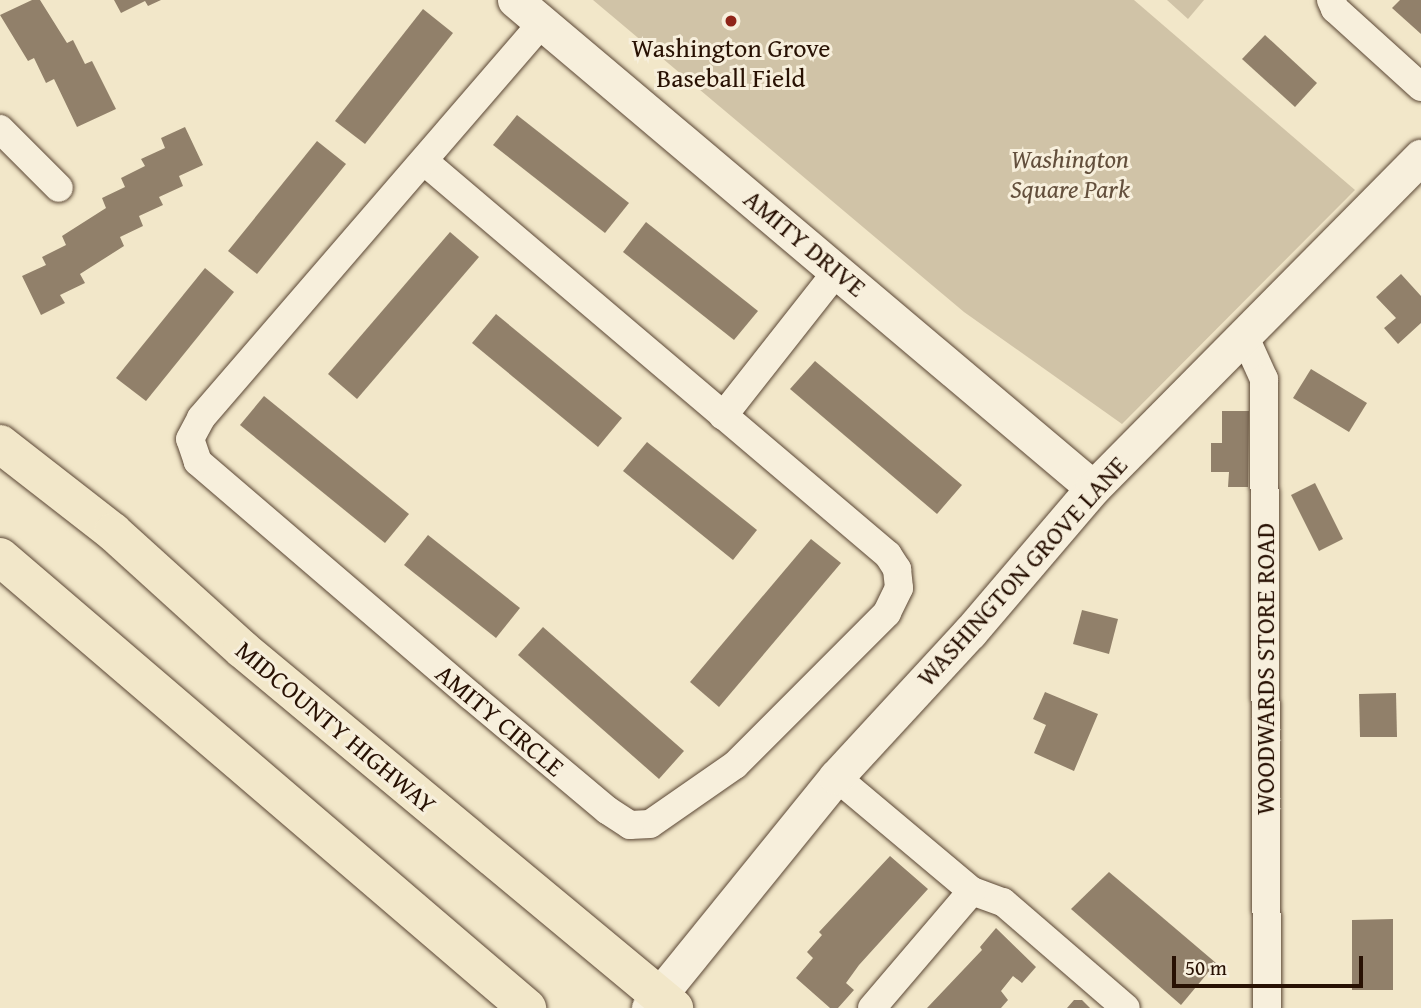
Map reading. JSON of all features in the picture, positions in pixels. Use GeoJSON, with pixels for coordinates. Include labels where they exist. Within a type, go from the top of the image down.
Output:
{"type":"FeatureCollection","features":[{"type":"Feature","properties":{"kind":"main road","name":"MIDCOUNTY HIGHWAY"},"geometry":{"type":"LineString","coordinates":[[0,444],[113,532],[242,649],[661,1004]]}},
{"type":"Feature","properties":{"kind":"main road"},"geometry":{"type":"LineString","coordinates":[[0,557],[527,1008]]}},
{"type":"Feature","properties":{"kind":"street","name":"AMITY DRIVE"},"geometry":{"type":"LineString","coordinates":[[515,0],[1093,488]]}},
{"type":"Feature","properties":{"kind":"street"},"geometry":{"type":"LineString","coordinates":[[1331,0],[1335,9],[1421,88]]}},
{"type":"Feature","properties":{"kind":"street","name":"AMITY CIRCLE"},"geometry":{"type":"LineString","coordinates":[[425,162],[888,555],[897,569],[899,588],[887,613],[736,765],[650,824],[630,825],[471,696],[198,462],[190,439],[201,418],[425,162],[542,23]]}},
{"type":"Feature","properties":{"kind":"street"},"geometry":{"type":"LineString","coordinates":[[0,129],[59,188]]}},
{"type":"Feature","properties":{"kind":"street","name":"WASHINGTON GROVE LANE"},"geometry":{"type":"LineString","coordinates":[[661,1004],[836,777],[970,632],[1093,488],[1421,157]]}},
{"type":"Feature","properties":{"kind":"street"},"geometry":{"type":"LineString","coordinates":[[723,416],[838,270]]}},
{"type":"Feature","properties":{"kind":"street","name":"WOODWARDS STORE ROAD"},"geometry":{"type":"LineString","coordinates":[[1244,335],[1264,379],[1267,1008]]}},
{"type":"Feature","properties":{"kind":"street"},"geometry":{"type":"LineString","coordinates":[[836,777],[972,891],[1003,902],[1126,1008]]}},
{"type":"Feature","properties":{"kind":"street"},"geometry":{"type":"LineString","coordinates":[[872,1008],[972,891]]}},
{"type":"Feature","properties":{"kind":"green space","name":"Washington Square Park"},"geometry":{"type":"Polygon","coordinates":[[[593,0],[1134,0],[1355,190],[1122,424],[964,312],[593,0]]]}},
{"type":"Feature","properties":{"kind":"green space"},"geometry":{"type":"Polygon","coordinates":[[[1167,0],[1204,0],[1188,19],[1167,0]]]}},
{"type":"Feature","properties":{"kind":"building"},"geometry":{"type":"Polygon","coordinates":[[[32,0],[40,0],[67,43],[73,40],[85,64],[92,61],[116,109],[77,127],[54,79],[46,83],[34,58],[28,61],[0,15],[32,0]]]}},
{"type":"Feature","properties":{"kind":"building"},"geometry":{"type":"Polygon","coordinates":[[[114,0],[161,0],[148,6],[145,1],[121,13],[114,0]]]}},
{"type":"Feature","properties":{"kind":"building"},"geometry":{"type":"Polygon","coordinates":[[[1400,0],[1421,0],[1421,34],[1392,8],[1400,0]]]}},
{"type":"Feature","properties":{"kind":"building"},"geometry":{"type":"Polygon","coordinates":[[[423,9],[453,33],[365,144],[335,121],[423,9]]]}},
{"type":"Feature","properties":{"kind":"building"},"geometry":{"type":"Polygon","coordinates":[[[1265,35],[1317,83],[1295,107],[1242,59],[1265,35]]]}},
{"type":"Feature","properties":{"kind":"building"},"geometry":{"type":"Polygon","coordinates":[[[517,115],[629,203],[605,233],[493,145],[517,115]]]}},
{"type":"Feature","properties":{"kind":"building"},"geometry":{"type":"Polygon","coordinates":[[[185,127],[203,165],[179,176],[183,186],[159,197],[163,205],[139,216],[143,226],[120,237],[124,246],[80,274],[85,283],[60,295],[65,303],[41,315],[22,276],[46,265],[42,257],[66,245],[62,236],[106,208],[102,198],[125,187],[121,178],[145,166],[141,159],[165,148],[161,138],[185,127]]]}},
{"type":"Feature","properties":{"kind":"building"},"geometry":{"type":"Polygon","coordinates":[[[317,141],[346,164],[257,274],[228,251],[317,141]]]}},
{"type":"Feature","properties":{"kind":"building"},"geometry":{"type":"Polygon","coordinates":[[[646,222],[758,311],[734,340],[623,252],[646,222]]]}},
{"type":"Feature","properties":{"kind":"building"},"geometry":{"type":"Polygon","coordinates":[[[450,232],[479,257],[357,399],[328,374],[450,232]]]}},
{"type":"Feature","properties":{"kind":"building"},"geometry":{"type":"Polygon","coordinates":[[[205,268],[234,292],[146,401],[116,378],[205,268]]]}},
{"type":"Feature","properties":{"kind":"building"},"geometry":{"type":"Polygon","coordinates":[[[1401,274],[1421,296],[1421,323],[1398,344],[1384,328],[1396,318],[1376,297],[1401,274]]]}},
{"type":"Feature","properties":{"kind":"building"},"geometry":{"type":"Polygon","coordinates":[[[496,314],[622,418],[598,447],[472,343],[496,314]]]}},
{"type":"Feature","properties":{"kind":"building"},"geometry":{"type":"Polygon","coordinates":[[[815,361],[962,485],[937,514],[790,389],[815,361]]]}},
{"type":"Feature","properties":{"kind":"building"},"geometry":{"type":"Polygon","coordinates":[[[1311,369],[1367,403],[1349,432],[1293,398],[1311,369]]]}},
{"type":"Feature","properties":{"kind":"building"},"geometry":{"type":"Polygon","coordinates":[[[264,396],[409,514],[385,543],[240,425],[264,396]]]}},
{"type":"Feature","properties":{"kind":"building"},"geometry":{"type":"Polygon","coordinates":[[[1222,411],[1249,411],[1248,487],[1228,487],[1229,472],[1211,472],[1211,443],[1222,443],[1222,411]]]}},
{"type":"Feature","properties":{"kind":"building"},"geometry":{"type":"Polygon","coordinates":[[[647,442],[757,530],[733,560],[623,471],[647,442]]]}},
{"type":"Feature","properties":{"kind":"building"},"geometry":{"type":"Polygon","coordinates":[[[1315,483],[1343,539],[1319,551],[1291,495],[1315,483]]]}},
{"type":"Feature","properties":{"kind":"building"},"geometry":{"type":"Polygon","coordinates":[[[428,535],[520,608],[496,638],[404,565],[428,535]]]}},
{"type":"Feature","properties":{"kind":"building"},"geometry":{"type":"Polygon","coordinates":[[[811,539],[841,563],[719,707],[690,682],[811,539]]]}},
{"type":"Feature","properties":{"kind":"building"},"geometry":{"type":"Polygon","coordinates":[[[1082,610],[1118,619],[1109,654],[1073,644],[1082,610]]]}},
{"type":"Feature","properties":{"kind":"building"},"geometry":{"type":"Polygon","coordinates":[[[543,627],[684,751],[659,779],[518,655],[543,627]]]}},
{"type":"Feature","properties":{"kind":"building"},"geometry":{"type":"Polygon","coordinates":[[[1045,692],[1098,714],[1074,771],[1034,753],[1046,725],[1033,719],[1045,692]]]}},
{"type":"Feature","properties":{"kind":"building"},"geometry":{"type":"Polygon","coordinates":[[[1396,693],[1397,737],[1360,737],[1359,694],[1396,693]]]}},
{"type":"Feature","properties":{"kind":"building"},"geometry":{"type":"Polygon","coordinates":[[[890,856],[928,889],[859,965],[846,983],[854,990],[838,1008],[830,1008],[796,978],[813,958],[807,952],[822,935],[819,932],[890,856]]]}},
{"type":"Feature","properties":{"kind":"building"},"geometry":{"type":"Polygon","coordinates":[[[1109,872],[1216,963],[1181,1005],[1071,909],[1109,872]]]}},
{"type":"Feature","properties":{"kind":"building"},"geometry":{"type":"Polygon","coordinates":[[[1393,919],[1393,990],[1352,990],[1352,920],[1393,919]]]}},
{"type":"Feature","properties":{"kind":"building"},"geometry":{"type":"Polygon","coordinates":[[[996,928],[1036,967],[1022,983],[1013,976],[1001,991],[1008,1000],[1001,1008],[927,1008],[982,950],[980,947],[996,928]]]}},
{"type":"Feature","properties":{"kind":"building"},"geometry":{"type":"Polygon","coordinates":[[[1074,1000],[1082,1000],[1090,1008],[1067,1008],[1074,1000]]]}},
{"type":"Feature","properties":{"kind":"place","name":"Washington Grove Baseball Field"},"geometry":{"type":"Point","coordinates":[731,21]}}]}
